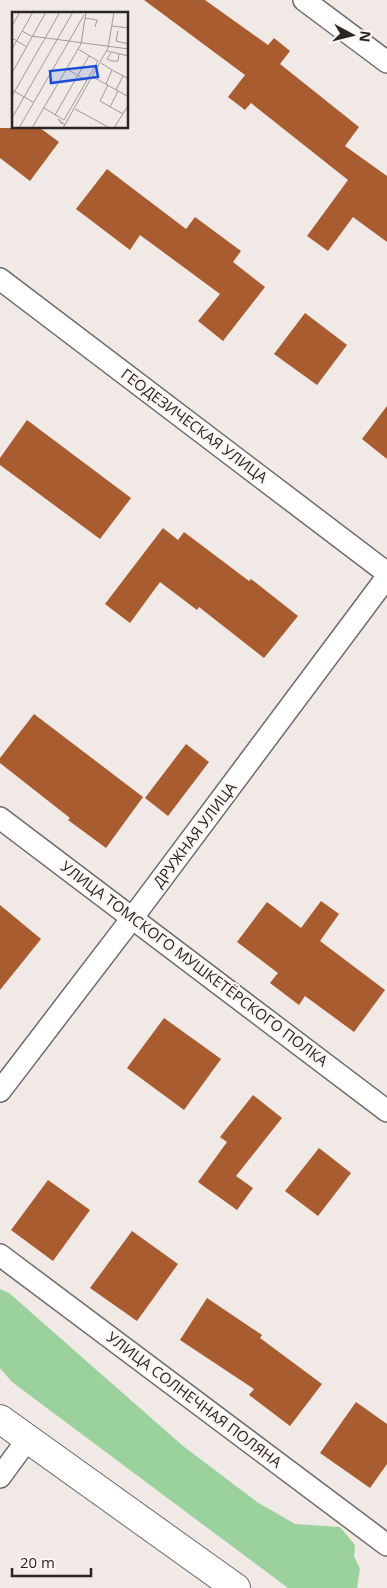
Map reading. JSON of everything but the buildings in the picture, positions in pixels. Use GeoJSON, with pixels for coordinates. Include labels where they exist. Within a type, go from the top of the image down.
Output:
{"type":"FeatureCollection","features":[{"type":"Feature","properties":{"kind":"street"},"geometry":{"type":"LineString","coordinates":[[304,0],[387,62]]}},
{"type":"Feature","properties":{"kind":"street","name":"ГЕОДЕЗИЧЕСКАЯ УЛИЦА"},"geometry":{"type":"LineString","coordinates":[[0,279],[387,575]]}},
{"type":"Feature","properties":{"kind":"street","name":"ДРУЖНАЯ УЛИЦА"},"geometry":{"type":"LineString","coordinates":[[0,1091],[133,917],[387,575]]}},
{"type":"Feature","properties":{"kind":"street","name":"УЛИЦА ТОМСКОГО МУШКЕТЁРСКОГО ПОЛКА"},"geometry":{"type":"LineString","coordinates":[[0,818],[387,1111]]}},
{"type":"Feature","properties":{"kind":"street","name":"УЛИЦА СОЛНЕЧНАЯ ПОЛЯНА"},"geometry":{"type":"LineString","coordinates":[[0,1255],[387,1545]]}},
{"type":"Feature","properties":{"kind":"street"},"geometry":{"type":"LineString","coordinates":[[0,1419],[236,1588]]}},
{"type":"Feature","properties":{"kind":"street"},"geometry":{"type":"LineString","coordinates":[[0,1477],[27,1440]]}},
{"type":"Feature","properties":{"kind":"green space"},"geometry":{"type":"Polygon","coordinates":[[[0,1289],[9,1293],[183,1446],[257,1502],[295,1524],[340,1527],[355,1545],[354,1556],[360,1569],[357,1588],[288,1588],[12,1382],[0,1368],[0,1289]]]}}]}
